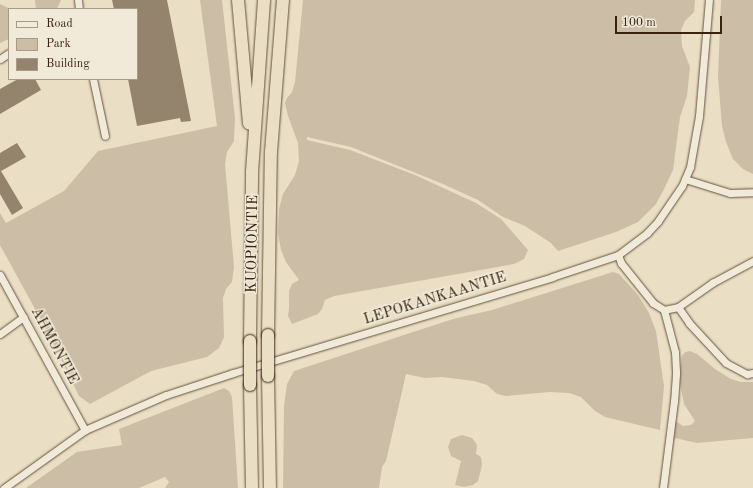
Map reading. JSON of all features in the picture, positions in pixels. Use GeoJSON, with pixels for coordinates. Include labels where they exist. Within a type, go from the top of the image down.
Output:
{"type":"FeatureCollection","features":[{"type":"Feature","properties":{"kind":"highway"},"geometry":{"type":"LineString","coordinates":[[238,0],[252,172]]}},
{"type":"Feature","properties":{"kind":"highway","name":"KUOPIONTIE"},"geometry":{"type":"LineString","coordinates":[[252,488],[250,341],[252,172],[264,0]]}},
{"type":"Feature","properties":{"kind":"highway","name":"KUOPIONTIE"},"geometry":{"type":"LineString","coordinates":[[270,488],[268,334],[271,152],[283,0]]}},
{"type":"Feature","properties":{"kind":"street","name":"LEPOKANKAANTIE"},"geometry":{"type":"LineString","coordinates":[[4,488],[85,430],[166,395],[233,373],[552,278],[618,255],[647,233],[658,221],[669,207],[690,167],[698,129],[709,0]]}},
{"type":"Feature","properties":{"kind":"street"},"geometry":{"type":"LineString","coordinates":[[93,80],[105,136]]}},
{"type":"Feature","properties":{"kind":"street"},"geometry":{"type":"LineString","coordinates":[[685,179],[730,193],[753,192]]}},
{"type":"Feature","properties":{"kind":"street"},"geometry":{"type":"LineString","coordinates":[[618,255],[621,263],[653,303],[664,310],[674,352],[676,374],[674,401],[663,488]]}},
{"type":"Feature","properties":{"kind":"street"},"geometry":{"type":"LineString","coordinates":[[664,310],[678,307],[712,282],[753,261]]}},
{"type":"Feature","properties":{"kind":"street","name":"AHMONTIE"},"geometry":{"type":"LineString","coordinates":[[0,275],[85,430]]}},
{"type":"Feature","properties":{"kind":"street"},"geometry":{"type":"LineString","coordinates":[[678,307],[689,323],[726,363],[747,374],[753,373]]}},
{"type":"Feature","properties":{"kind":"street"},"geometry":{"type":"LineString","coordinates":[[0,334],[23,317]]}},
{"type":"Feature","properties":{"kind":"green space"},"geometry":{"type":"Polygon","coordinates":[[[35,0],[61,0],[57,8],[36,8],[35,0]]]}},
{"type":"Feature","properties":{"kind":"green space"},"geometry":{"type":"Polygon","coordinates":[[[200,0],[222,0],[235,118],[234,141],[227,152],[225,164],[234,267],[232,282],[226,289],[223,298],[224,337],[219,348],[207,357],[151,371],[90,404],[79,396],[46,329],[0,245],[0,213],[6,223],[64,191],[98,151],[217,126],[200,0]]]}},
{"type":"Feature","properties":{"kind":"green space"},"geometry":{"type":"Polygon","coordinates":[[[303,0],[695,0],[694,12],[685,21],[681,30],[682,46],[690,67],[687,96],[680,117],[673,170],[656,204],[638,222],[616,232],[558,251],[551,243],[525,226],[503,217],[478,200],[443,184],[351,147],[307,137],[307,140],[350,150],[415,175],[476,203],[501,219],[528,250],[524,259],[514,264],[334,296],[325,300],[322,309],[318,314],[292,324],[288,316],[289,291],[292,284],[299,280],[286,262],[281,250],[278,233],[279,209],[283,194],[295,175],[299,161],[298,143],[285,103],[292,92],[295,82],[303,0]]]}},
{"type":"Feature","properties":{"kind":"green space"},"geometry":{"type":"Polygon","coordinates":[[[721,0],[753,0],[753,174],[743,169],[733,159],[726,142],[722,126],[718,77],[721,0]]]}},
{"type":"Feature","properties":{"kind":"green space"},"geometry":{"type":"Polygon","coordinates":[[[0,4],[8,8],[8,39],[0,43],[0,4]]]}},
{"type":"Feature","properties":{"kind":"green space"},"geometry":{"type":"Polygon","coordinates":[[[613,272],[619,274],[638,295],[649,313],[656,331],[664,386],[660,430],[605,417],[595,411],[581,397],[569,393],[550,392],[506,396],[497,394],[487,385],[474,381],[442,377],[425,378],[406,374],[386,461],[382,467],[379,488],[283,488],[284,406],[287,384],[294,371],[453,319],[492,310],[613,272]]]}},
{"type":"Feature","properties":{"kind":"green space"},"geometry":{"type":"Polygon","coordinates":[[[690,351],[697,354],[715,369],[731,379],[741,382],[753,382],[753,438],[697,443],[675,438],[674,441],[671,439],[674,420],[683,426],[691,425],[695,421],[684,404],[679,379],[682,356],[685,352],[690,351]]]}},
{"type":"Feature","properties":{"kind":"green space"},"geometry":{"type":"Polygon","coordinates":[[[224,388],[229,391],[232,397],[238,488],[165,488],[169,482],[165,477],[139,488],[26,488],[77,452],[122,445],[119,429],[224,388]]]}},
{"type":"Feature","properties":{"kind":"green space"},"geometry":{"type":"Polygon","coordinates":[[[462,435],[472,438],[477,445],[476,454],[481,457],[482,465],[478,481],[473,485],[464,487],[455,485],[461,461],[451,456],[448,447],[451,439],[462,435]]]}},
{"type":"Feature","properties":{"kind":"building"},"geometry":{"type":"Polygon","coordinates":[[[112,0],[167,0],[191,121],[181,122],[180,118],[137,126],[128,80],[138,80],[138,8],[114,8],[112,0]]]}},
{"type":"Feature","properties":{"kind":"building"},"geometry":{"type":"Polygon","coordinates":[[[16,80],[36,80],[41,90],[0,114],[0,89],[16,80]]]}},
{"type":"Feature","properties":{"kind":"building"},"geometry":{"type":"Polygon","coordinates":[[[17,143],[26,157],[1,171],[23,208],[12,215],[0,194],[0,153],[17,143]]]}}]}
